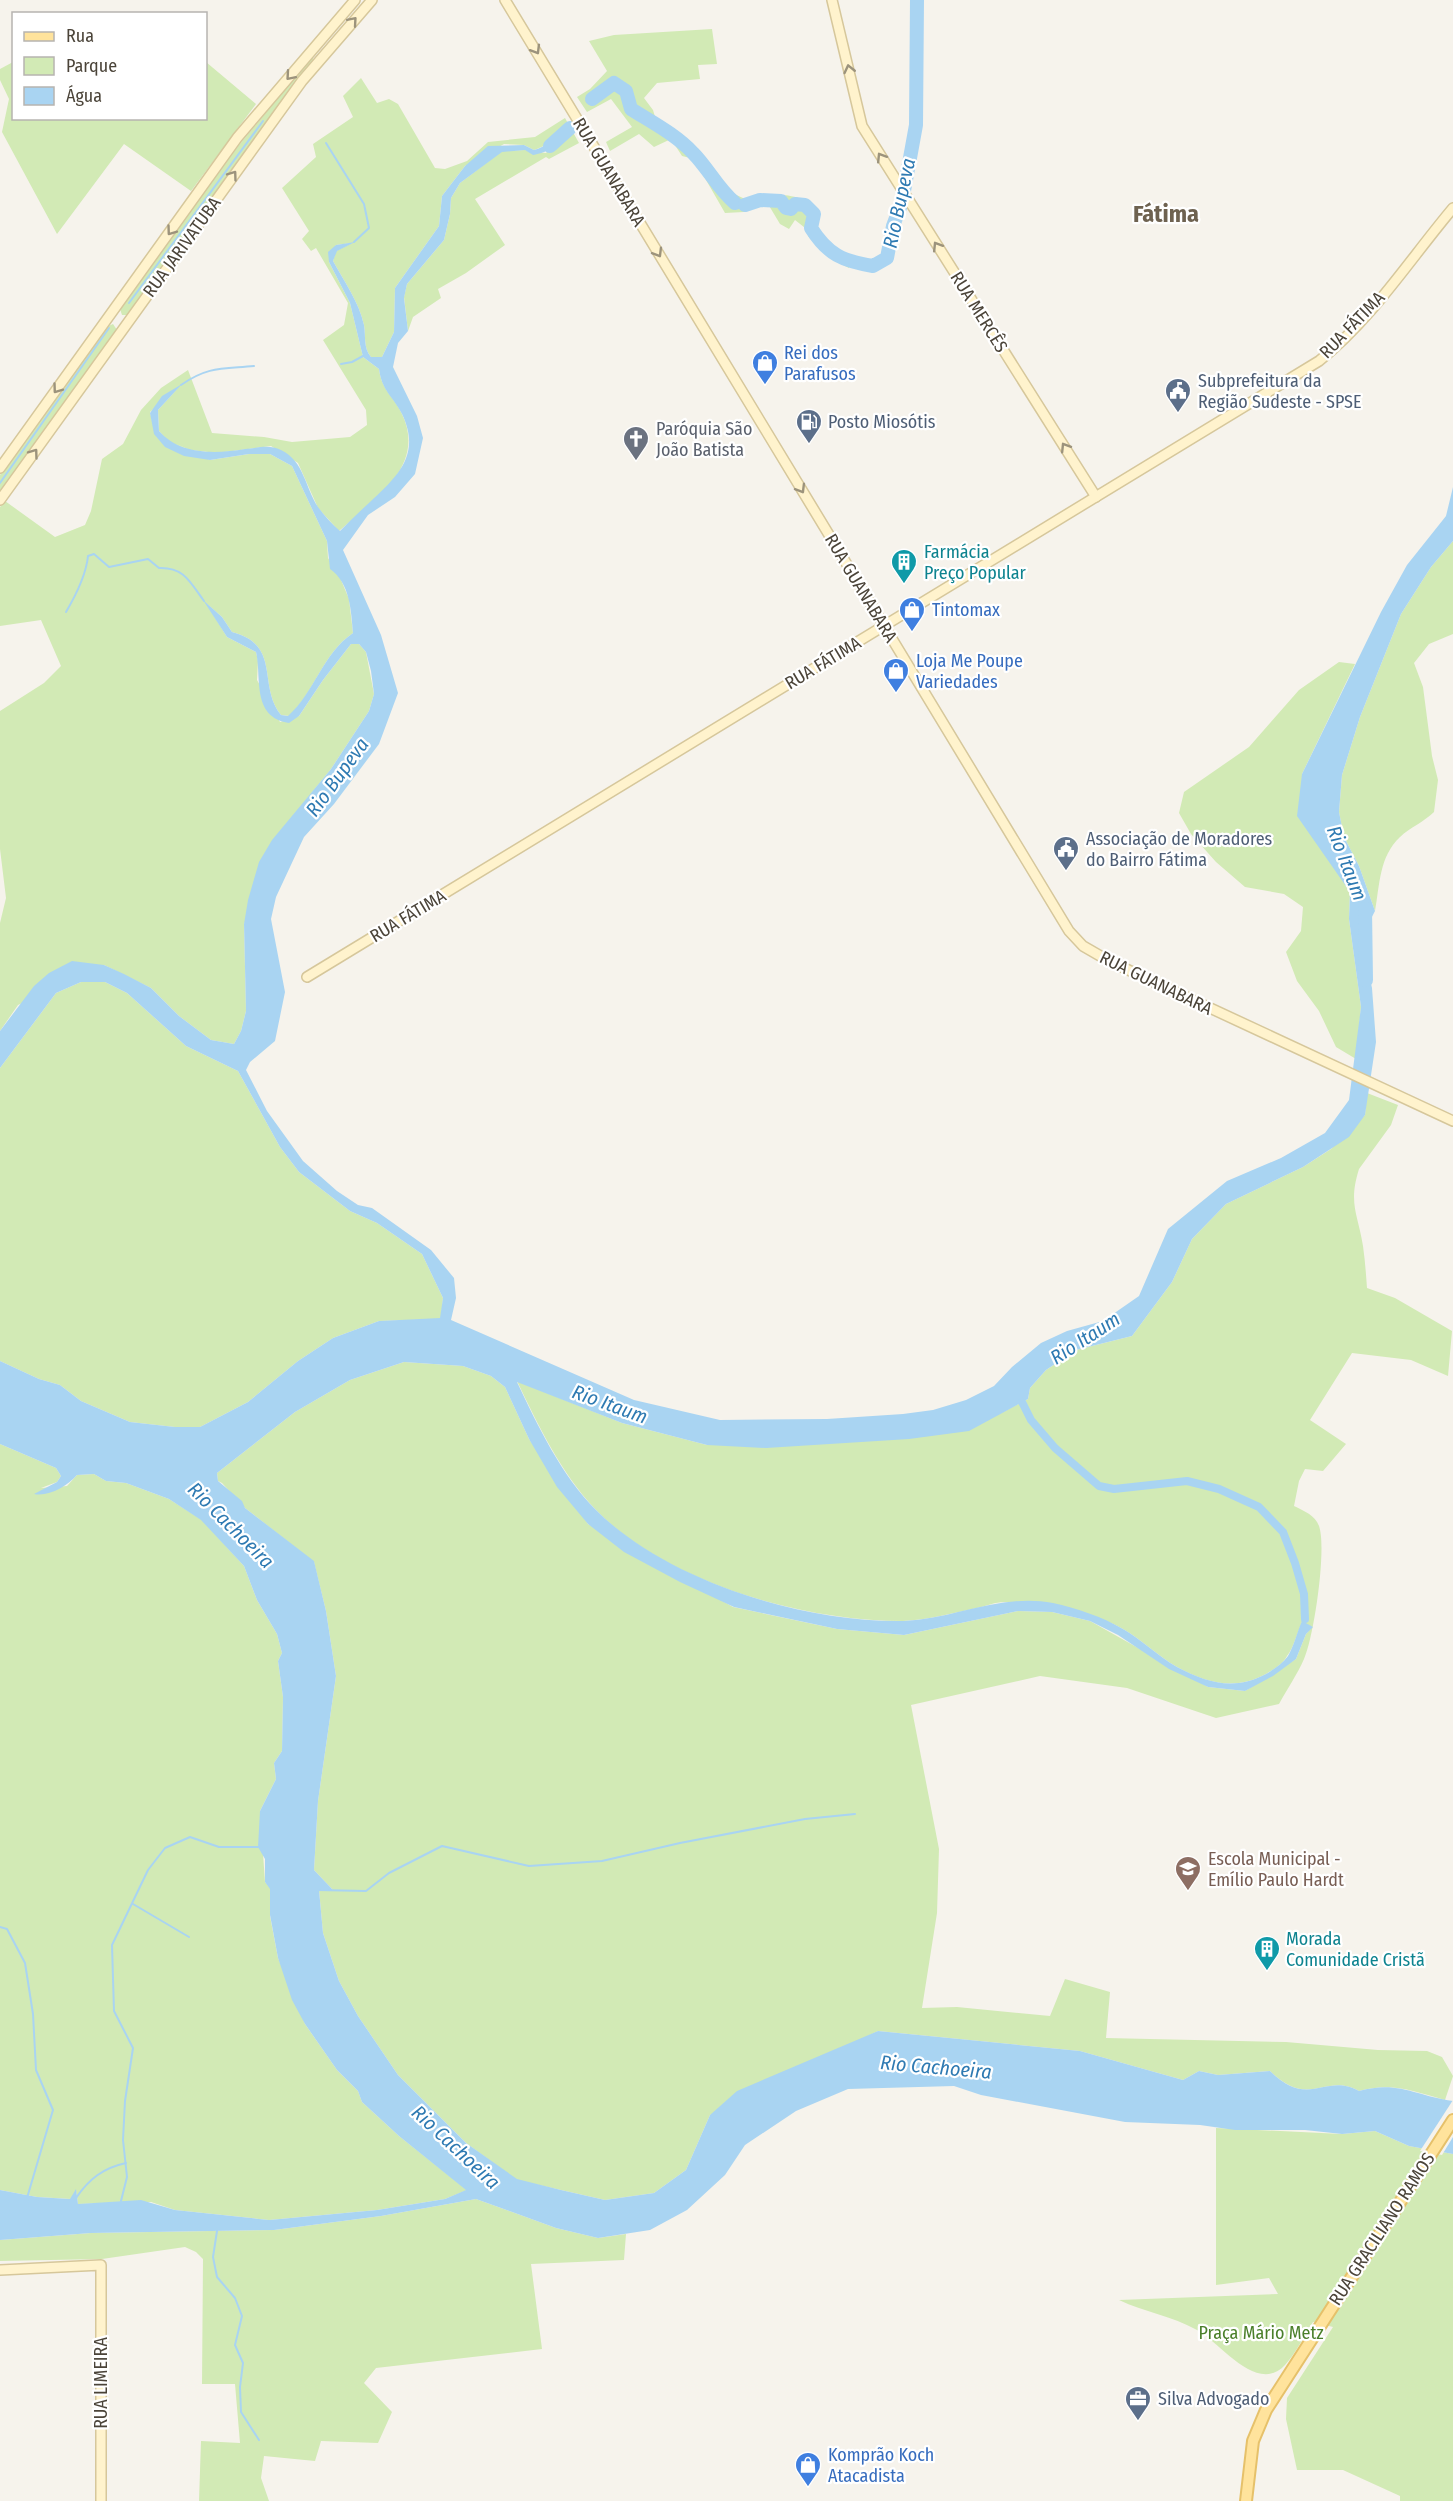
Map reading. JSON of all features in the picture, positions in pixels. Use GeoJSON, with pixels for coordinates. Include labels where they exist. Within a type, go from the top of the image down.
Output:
{"type":"FeatureCollection","features":[{"type":"Feature","properties":{"kind":"main road","name":"RUA JARIVATUBA"},"geometry":{"type":"LineString","coordinates":[[0,468],[237,138],[355,0]]}},
{"type":"Feature","properties":{"kind":"main road","name":"RUA JARIVATUBA"},"geometry":{"type":"LineString","coordinates":[[0,500],[302,81],[372,0]]}},
{"type":"Feature","properties":{"kind":"main road","name":"RUA GUANABARA"},"geometry":{"type":"LineString","coordinates":[[505,0],[1069,931],[1076,939],[1108,961],[1453,1121]]}},
{"type":"Feature","properties":{"kind":"main road","name":"RUA MERCÊS"},"geometry":{"type":"LineString","coordinates":[[832,0],[862,126],[1096,497]]}},
{"type":"Feature","properties":{"kind":"main road","name":"RUA FÁTIMA"},"geometry":{"type":"LineString","coordinates":[[307,977],[1305,369],[1331,351],[1365,316],[1453,208]]}},
{"type":"Feature","properties":{"kind":"main road","name":"RUA GRACILIANO RAMOS"},"geometry":{"type":"LineString","coordinates":[[1246,2501],[1249,2460],[1262,2418],[1453,2120]]}},
{"type":"Feature","properties":{"kind":"main road","name":"RUA LIMEIRA"},"geometry":{"type":"LineString","coordinates":[[0,2270],[101,2265],[101,2501]]}},
{"type":"Feature","properties":{"kind":"green space"},"geometry":{"type":"Polygon","coordinates":[[[712,29],[717,64],[698,65],[700,79],[657,83],[644,98],[653,110],[656,120],[703,156],[730,192],[745,199],[762,195],[784,195],[804,200],[811,205],[816,214],[816,231],[849,259],[849,268],[837,262],[808,236],[809,231],[795,220],[789,229],[780,224],[768,204],[744,212],[725,213],[694,159],[682,156],[671,139],[654,147],[639,134],[610,151],[606,142],[632,127],[611,99],[587,112],[577,97],[590,89],[607,71],[589,41],[614,35],[712,29]]]}},
{"type":"Feature","properties":{"kind":"green space"},"geometry":{"type":"Polygon","coordinates":[[[312,57],[314,60],[288,92],[128,315],[122,315],[120,309],[125,301],[239,145],[312,57]]]}},
{"type":"Feature","properties":{"kind":"green space"},"geometry":{"type":"Polygon","coordinates":[[[12,63],[12,120],[207,120],[207,63],[256,104],[191,191],[124,144],[57,234],[2,132],[9,99],[0,80],[0,69],[12,63]]]}},
{"type":"Feature","properties":{"kind":"green space"},"geometry":{"type":"Polygon","coordinates":[[[361,78],[377,103],[389,99],[398,104],[435,168],[445,169],[467,161],[488,142],[535,137],[565,118],[579,143],[549,159],[546,157],[475,199],[505,245],[466,273],[438,289],[441,298],[413,317],[408,331],[404,297],[407,284],[444,240],[451,198],[460,183],[502,151],[525,150],[546,153],[562,136],[534,150],[524,145],[504,144],[465,166],[442,196],[439,226],[395,288],[394,332],[382,357],[371,357],[368,353],[359,308],[333,261],[336,251],[352,243],[336,245],[329,262],[350,303],[363,357],[379,369],[385,388],[402,414],[408,433],[408,450],[393,480],[381,494],[339,531],[318,508],[298,463],[271,446],[217,453],[190,450],[176,444],[210,460],[249,454],[270,454],[292,466],[327,541],[328,558],[339,575],[349,599],[353,633],[334,651],[298,706],[289,716],[281,715],[274,703],[263,656],[257,646],[247,638],[232,632],[222,617],[206,603],[227,637],[256,652],[257,680],[280,722],[299,716],[351,644],[359,644],[366,652],[374,694],[369,711],[331,769],[305,801],[244,924],[246,1011],[241,1031],[234,1044],[211,1040],[179,1016],[151,988],[104,965],[18,1005],[0,1031],[0,923],[6,898],[0,849],[0,711],[44,683],[61,666],[41,620],[0,626],[0,507],[5,501],[55,537],[85,525],[91,511],[102,459],[123,444],[141,410],[161,388],[188,370],[212,433],[264,437],[292,442],[350,437],[367,425],[366,410],[323,340],[344,325],[348,303],[316,248],[311,251],[302,239],[309,231],[282,188],[316,157],[313,144],[353,117],[343,96],[361,78]],[[179,387],[150,412],[155,434],[166,439],[159,431],[158,410],[179,387]]]}},
{"type":"Feature","properties":{"kind":"green space"},"geometry":{"type":"Polygon","coordinates":[[[113,324],[117,330],[0,494],[0,475],[106,327],[113,324]]]}},
{"type":"Feature","properties":{"kind":"green space"},"geometry":{"type":"Polygon","coordinates":[[[1453,541],[1453,634],[1429,644],[1414,663],[1423,687],[1432,756],[1438,780],[1434,812],[1400,837],[1388,853],[1384,862],[1375,911],[1359,866],[1344,837],[1339,812],[1342,775],[1360,717],[1401,614],[1431,567],[1453,541]]]}},
{"type":"Feature","properties":{"kind":"green space"},"geometry":{"type":"Polygon","coordinates":[[[1339,662],[1355,664],[1302,774],[1339,873],[1350,892],[1349,919],[1361,1007],[1356,1059],[1336,1047],[1319,1011],[1297,981],[1286,952],[1301,931],[1303,907],[1284,894],[1245,887],[1216,862],[1191,834],[1179,813],[1184,792],[1249,747],[1299,690],[1339,662]]]}},
{"type":"Feature","properties":{"kind":"green space"},"geometry":{"type":"Polygon","coordinates":[[[81,982],[105,982],[127,993],[186,1046],[238,1071],[280,1147],[299,1172],[350,1211],[377,1223],[422,1254],[443,1298],[441,1319],[379,1321],[333,1338],[298,1361],[248,1402],[200,1427],[130,1422],[81,1401],[60,1385],[39,1379],[0,1361],[0,1068],[56,993],[81,982]]]}},
{"type":"Feature","properties":{"kind":"green space"},"geometry":{"type":"Polygon","coordinates":[[[1367,1093],[1398,1105],[1391,1125],[1359,1169],[1354,1191],[1367,1288],[1395,1298],[1452,1331],[1448,1376],[1411,1360],[1352,1353],[1310,1420],[1346,1444],[1323,1471],[1305,1469],[1299,1481],[1294,1506],[1312,1516],[1319,1526],[1320,1572],[1312,1632],[1308,1648],[1279,1704],[1216,1718],[1127,1688],[1040,1676],[911,1705],[939,1849],[937,1913],[922,2008],[957,2007],[1050,2016],[1065,1979],[1110,1992],[1106,2038],[1286,2042],[1378,2050],[1427,2051],[1442,2057],[1453,2076],[1445,2100],[1412,2091],[1381,2087],[1359,2091],[1347,2086],[1336,2085],[1307,2089],[1296,2088],[1270,2071],[1218,2075],[1199,2071],[1183,2080],[1080,2051],[878,2031],[710,2115],[686,2170],[654,2193],[605,2200],[517,2180],[466,2143],[398,2075],[358,2016],[339,1981],[323,1933],[319,1890],[333,1890],[314,1870],[318,1801],[336,1676],[326,1611],[314,1562],[245,1508],[218,1481],[217,1473],[295,1412],[350,1380],[404,1362],[463,1366],[491,1376],[505,1387],[529,1439],[588,1524],[733,1607],[837,1629],[904,1635],[1018,1611],[1052,1612],[1090,1621],[1208,1687],[1245,1691],[1296,1659],[1306,1634],[1312,1627],[1302,1622],[1285,1659],[1266,1674],[1243,1682],[1221,1683],[1199,1677],[1177,1667],[1114,1624],[1076,1613],[1004,1602],[922,1619],[903,1621],[864,1619],[823,1614],[780,1605],[738,1593],[697,1577],[659,1558],[625,1535],[595,1509],[561,1464],[517,1381],[622,1423],[707,1445],[1001,1413],[1028,1399],[1030,1388],[1046,1370],[1076,1350],[1132,1336],[1172,1282],[1192,1239],[1226,1204],[1303,1167],[1331,1149],[1365,1115],[1367,1093]]]}},
{"type":"Feature","properties":{"kind":"green space"},"geometry":{"type":"Polygon","coordinates":[[[0,1444],[56,1468],[61,1476],[57,1482],[41,1488],[67,1486],[77,1475],[94,1474],[106,1481],[126,1483],[169,1499],[202,1520],[244,1566],[257,1600],[277,1634],[282,1653],[278,1661],[283,1697],[282,1751],[274,1763],[276,1779],[260,1811],[265,1882],[270,1888],[270,1916],[278,1958],[305,2024],[337,2070],[358,2091],[362,2102],[399,2136],[467,2190],[445,2199],[377,2210],[269,2220],[175,2210],[151,2202],[78,2204],[76,2191],[71,2199],[37,2197],[0,2190],[0,1444]]]}},
{"type":"Feature","properties":{"kind":"green space","name":"Praça Mário Metz"},"geometry":{"type":"Polygon","coordinates":[[[1216,2128],[1342,2134],[1375,2131],[1409,2146],[1453,2154],[1453,2501],[1400,2501],[1400,2496],[1343,2470],[1297,2470],[1286,2419],[1287,2398],[1333,2327],[1313,2322],[1285,2365],[1274,2373],[1263,2374],[1251,2371],[1240,2364],[1197,2330],[1119,2300],[1278,2294],[1269,2278],[1216,2285],[1216,2128]]]}},
{"type":"Feature","properties":{"kind":"green space"},"geometry":{"type":"Polygon","coordinates":[[[476,2199],[556,2228],[598,2238],[626,2234],[624,2260],[531,2264],[542,2349],[376,2368],[364,2383],[392,2412],[378,2443],[321,2441],[315,2461],[264,2456],[261,2478],[269,2501],[199,2501],[201,2441],[240,2443],[235,2384],[202,2384],[203,2259],[196,2252],[185,2247],[102,2259],[0,2261],[0,2240],[91,2233],[274,2230],[381,2216],[476,2199]]]}},
{"type":"Feature","properties":{"kind":"water","name":"Rio Cachoeira"},"geometry":{"type":"Polygon","coordinates":[[[563,135],[550,149],[538,154],[533,155],[525,150],[502,152],[460,183],[451,198],[444,240],[407,284],[404,298],[408,331],[398,343],[393,367],[417,416],[423,438],[415,474],[395,497],[368,515],[343,550],[381,635],[398,693],[379,744],[334,804],[304,837],[276,897],[271,919],[285,992],[275,1041],[250,1062],[246,1070],[267,1111],[303,1161],[337,1191],[358,1205],[372,1208],[431,1250],[454,1278],[456,1298],[451,1320],[634,1400],[720,1420],[827,1419],[933,1410],[966,1400],[994,1386],[1012,1367],[1041,1343],[1067,1331],[1103,1321],[1139,1296],[1168,1229],[1227,1181],[1281,1158],[1325,1133],[1349,1100],[1361,1007],[1349,919],[1350,892],[1297,816],[1302,774],[1381,612],[1407,565],[1446,516],[1453,487],[1453,541],[1431,567],[1401,614],[1360,717],[1342,775],[1339,812],[1344,837],[1359,866],[1375,911],[1361,938],[1372,988],[1376,1042],[1365,1115],[1349,1137],[1303,1167],[1226,1204],[1192,1239],[1172,1282],[1132,1336],[1076,1350],[1046,1370],[1030,1388],[1028,1399],[969,1431],[909,1439],[766,1448],[707,1445],[622,1423],[517,1382],[561,1466],[596,1510],[626,1535],[660,1558],[698,1577],[739,1593],[781,1605],[865,1620],[923,1619],[1015,1601],[1053,1603],[1089,1613],[1115,1625],[1177,1667],[1210,1681],[1221,1683],[1254,1679],[1281,1664],[1290,1652],[1302,1621],[1313,1627],[1306,1634],[1296,1659],[1273,1676],[1245,1691],[1208,1687],[1169,1669],[1118,1635],[1090,1621],[1052,1612],[1018,1611],[904,1635],[837,1629],[734,1607],[624,1552],[588,1524],[557,1487],[529,1439],[505,1387],[491,1376],[463,1366],[404,1362],[350,1380],[295,1412],[217,1473],[218,1481],[242,1501],[245,1508],[314,1561],[326,1611],[336,1676],[318,1801],[314,1870],[333,1890],[319,1890],[323,1933],[339,1981],[358,2016],[398,2075],[466,2143],[517,2179],[605,2200],[654,2193],[686,2170],[710,2115],[737,2091],[878,2031],[1080,2051],[1183,2080],[1199,2071],[1218,2075],[1270,2071],[1296,2088],[1336,2085],[1347,2086],[1359,2091],[1385,2087],[1407,2090],[1453,2101],[1453,2154],[1409,2146],[1375,2131],[1342,2134],[1305,2130],[1235,2130],[1200,2125],[1125,2122],[981,2095],[954,2086],[848,2089],[796,2111],[745,2145],[725,2175],[687,2210],[650,2230],[598,2238],[556,2228],[476,2199],[381,2216],[274,2230],[91,2233],[0,2240],[0,2190],[37,2197],[70,2199],[76,2189],[78,2204],[141,2200],[175,2210],[269,2220],[377,2210],[445,2199],[466,2190],[399,2136],[362,2102],[358,2091],[337,2070],[305,2024],[292,2000],[278,1958],[270,1915],[270,1889],[265,1882],[265,1859],[258,1847],[260,1811],[276,1779],[274,1763],[282,1751],[283,1697],[278,1661],[282,1653],[277,1634],[257,1600],[244,1566],[201,1520],[169,1499],[126,1483],[106,1481],[94,1474],[77,1475],[57,1490],[46,1494],[34,1494],[57,1482],[61,1476],[56,1468],[0,1444],[0,1361],[39,1379],[60,1385],[81,1401],[130,1422],[200,1427],[248,1402],[298,1361],[333,1338],[379,1321],[440,1318],[443,1298],[422,1254],[377,1223],[350,1211],[299,1172],[280,1147],[238,1071],[186,1046],[127,993],[105,982],[81,982],[56,993],[0,1068],[0,1031],[34,986],[49,973],[72,961],[104,965],[124,974],[151,988],[179,1016],[211,1040],[234,1044],[241,1031],[246,1011],[244,924],[259,862],[272,840],[331,769],[369,711],[374,694],[371,671],[366,652],[359,644],[351,644],[299,716],[289,723],[269,713],[260,695],[256,652],[227,637],[203,600],[222,617],[232,632],[247,638],[257,646],[263,656],[274,703],[281,715],[288,716],[305,696],[334,651],[353,633],[346,589],[330,569],[327,541],[292,466],[270,454],[249,454],[210,460],[184,456],[165,447],[154,434],[150,413],[162,396],[182,384],[158,410],[159,431],[167,439],[177,445],[199,451],[222,452],[268,447],[281,450],[295,461],[318,507],[340,531],[398,473],[408,452],[409,441],[402,414],[385,388],[379,369],[363,357],[350,303],[329,262],[328,252],[336,245],[355,242],[337,251],[333,261],[359,308],[368,353],[371,357],[382,357],[394,332],[395,288],[439,226],[442,196],[465,166],[488,146],[524,145],[534,150],[563,135]]]}},
{"type":"Feature","properties":{"kind":"pier"},"geometry":{"type":"Polygon","coordinates":[[[1453,2100],[1453,2137],[1442,2155],[1420,2151],[1453,2100]]]}},
{"type":"Feature","properties":{"kind":"waterway","name":"Rio Bupeva"},"geometry":{"type":"LineString","coordinates":[[745,205],[760,200],[781,201],[786,208],[791,209],[795,204],[805,205],[814,214],[811,228],[830,251],[853,262],[873,266],[887,258],[893,226],[902,202],[916,125],[917,0]]}},
{"type":"Feature","properties":{"kind":"waterway","name":"Rio Bupeva"},"geometry":{"type":"LineString","coordinates":[[592,99],[614,83],[626,91],[631,109],[664,129],[686,146],[735,203]]}},
{"type":"Feature","properties":{"kind":"waterway"},"geometry":{"type":"LineString","coordinates":[[129,303],[263,121]]}},
{"type":"Feature","properties":{"kind":"waterway","name":"Rio Bupeva"},"geometry":{"type":"LineString","coordinates":[[550,146],[570,128]]}},
{"type":"Feature","properties":{"kind":"waterway"},"geometry":{"type":"LineString","coordinates":[[326,143],[364,204],[369,228],[354,242]]}},
{"type":"Feature","properties":{"kind":"waterway"},"geometry":{"type":"LineString","coordinates":[[0,483],[109,328]]}},
{"type":"Feature","properties":{"kind":"waterway"},"geometry":{"type":"LineString","coordinates":[[341,364],[352,362],[363,356]]}},
{"type":"Feature","properties":{"kind":"waterway"},"geometry":{"type":"LineString","coordinates":[[181,385],[208,371],[254,366]]}},
{"type":"Feature","properties":{"kind":"waterway"},"geometry":{"type":"LineString","coordinates":[[66,612],[83,578],[88,556],[94,554],[109,567],[148,559],[159,568],[175,570],[186,577],[204,601]]}},
{"type":"Feature","properties":{"kind":"waterway","name":"Rio Itaum"},"geometry":{"type":"LineString","coordinates":[[1365,909],[1366,980]]}},
{"type":"Feature","properties":{"kind":"waterway"},"geometry":{"type":"LineString","coordinates":[[1022,1402],[1031,1420],[1055,1448],[1099,1486],[1114,1489],[1187,1481],[1219,1489],[1259,1507],[1283,1532],[1304,1594],[1305,1619]]}},
{"type":"Feature","properties":{"kind":"waterway"},"geometry":{"type":"LineString","coordinates":[[317,1890],[366,1891],[389,1873],[442,1846],[529,1866],[602,1861],[680,1843],[805,1819],[855,1814]]}},
{"type":"Feature","properties":{"kind":"waterway"},"geometry":{"type":"LineString","coordinates":[[121,2201],[127,2177],[123,2140],[125,2101],[133,2048],[114,2011],[112,1945],[148,1870],[165,1848],[190,1837],[219,1847],[259,1847]]}},
{"type":"Feature","properties":{"kind":"waterway"},"geometry":{"type":"LineString","coordinates":[[133,1904],[189,1937]]}},
{"type":"Feature","properties":{"kind":"waterway"},"geometry":{"type":"LineString","coordinates":[[0,1927],[7,1929],[25,1963],[33,2014],[36,2070],[53,2110],[27,2198]]}},
{"type":"Feature","properties":{"kind":"waterway"},"geometry":{"type":"LineString","coordinates":[[76,2198],[97,2175],[126,2163]]}},
{"type":"Feature","properties":{"kind":"waterway"},"geometry":{"type":"LineString","coordinates":[[217,2231],[213,2257],[217,2277],[235,2298],[242,2316],[235,2345],[243,2363],[240,2387],[241,2412],[259,2440]]}},
{"type":"Feature","properties":{"kind":"place","name":"Rei dos Parafusos"},"geometry":{"type":"Point","coordinates":[765,386]}},
{"type":"Feature","properties":{"kind":"place","name":"Subprefeitura da Região Sudeste - SPSE"},"geometry":{"type":"Point","coordinates":[1178,414]}},
{"type":"Feature","properties":{"kind":"place","name":"Posto Miosótis"},"geometry":{"type":"Point","coordinates":[809,445]}},
{"type":"Feature","properties":{"kind":"place","name":"Paróquia São João Batista"},"geometry":{"type":"Point","coordinates":[636,462]}},
{"type":"Feature","properties":{"kind":"place","name":"Farmácia Preço Popular"},"geometry":{"type":"Point","coordinates":[904,585]}},
{"type":"Feature","properties":{"kind":"place","name":"Tintomax"},"geometry":{"type":"Point","coordinates":[912,633]}},
{"type":"Feature","properties":{"kind":"place","name":"Loja Me Poupe Variedades"},"geometry":{"type":"Point","coordinates":[896,694]}},
{"type":"Feature","properties":{"kind":"place","name":"Associação de Moradores do Bairro Fátima"},"geometry":{"type":"Point","coordinates":[1066,872]}},
{"type":"Feature","properties":{"kind":"place","name":"Escola Municipal - Emílio Paulo Hardt"},"geometry":{"type":"Point","coordinates":[1188,1892]}},
{"type":"Feature","properties":{"kind":"place","name":"Morada Comunidade Cristã"},"geometry":{"type":"Point","coordinates":[1267,1972]}},
{"type":"Feature","properties":{"kind":"place","name":"Silva Advogado"},"geometry":{"type":"Point","coordinates":[1138,2422]}},
{"type":"Feature","properties":{"kind":"place","name":"Komprão Koch Atacadista"},"geometry":{"type":"Point","coordinates":[808,2488]}},
{"type":"Feature","properties":{"kind":"district","name":"Fátima"},"geometry":{"type":"Point","coordinates":[1166,214]}}]}
